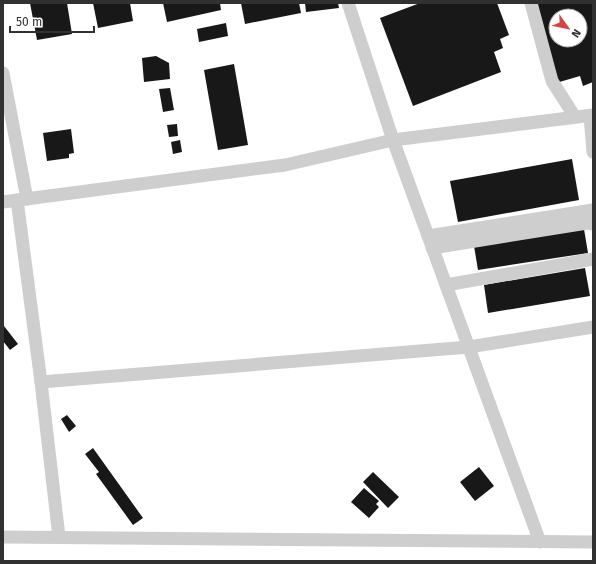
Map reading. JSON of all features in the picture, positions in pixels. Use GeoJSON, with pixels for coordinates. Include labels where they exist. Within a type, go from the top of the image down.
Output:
{"type":"FeatureCollection","features":[{"type":"Feature","properties":{"kind":"street"},"geometry":{"type":"LineString","coordinates":[[348,3],[393,140],[540,542]]}},
{"type":"Feature","properties":{"kind":"street"},"geometry":{"type":"LineString","coordinates":[[531,3],[552,81],[575,117]]}},
{"type":"Feature","properties":{"kind":"street"},"geometry":{"type":"LineString","coordinates":[[3,73],[22,200],[59,537]]}},
{"type":"Feature","properties":{"kind":"street"},"geometry":{"type":"LineString","coordinates":[[3,202],[285,165],[393,140],[591,115],[593,152]]}},
{"type":"Feature","properties":{"kind":"street"},"geometry":{"type":"LineString","coordinates":[[430,242],[593,210]]}},
{"type":"Feature","properties":{"kind":"street"},"geometry":{"type":"LineString","coordinates":[[430,242],[587,223],[593,224]]}},
{"type":"Feature","properties":{"kind":"street"},"geometry":{"type":"LineString","coordinates":[[446,285],[593,259]]}},
{"type":"Feature","properties":{"kind":"street"},"geometry":{"type":"LineString","coordinates":[[41,382],[469,347],[593,328]]}},
{"type":"Feature","properties":{"kind":"street"},"geometry":{"type":"LineString","coordinates":[[3,537],[593,542]]}},
{"type":"Feature","properties":{"kind":"building"},"geometry":{"type":"Polygon","coordinates":[[[30,3],[67,3],[72,34],[37,40],[30,3]]]}},
{"type":"Feature","properties":{"kind":"building"},"geometry":{"type":"Polygon","coordinates":[[[93,3],[130,3],[133,21],[98,28],[93,3]]]}},
{"type":"Feature","properties":{"kind":"building"},"geometry":{"type":"Polygon","coordinates":[[[163,3],[220,3],[221,10],[167,22],[163,3]]]}},
{"type":"Feature","properties":{"kind":"building"},"geometry":{"type":"Polygon","coordinates":[[[241,3],[299,3],[301,13],[245,24],[241,3]]]}},
{"type":"Feature","properties":{"kind":"building"},"geometry":{"type":"Polygon","coordinates":[[[305,3],[338,3],[339,8],[306,12],[305,3]]]}},
{"type":"Feature","properties":{"kind":"building"},"geometry":{"type":"Polygon","coordinates":[[[420,3],[497,3],[509,35],[500,39],[503,48],[494,52],[501,72],[413,106],[380,18],[420,3]]]}},
{"type":"Feature","properties":{"kind":"building"},"geometry":{"type":"Polygon","coordinates":[[[533,3],[593,3],[593,82],[583,86],[580,76],[556,83],[533,3]]]}},
{"type":"Feature","properties":{"kind":"building"},"geometry":{"type":"Polygon","coordinates":[[[226,23],[228,36],[199,42],[197,29],[226,23]]]}},
{"type":"Feature","properties":{"kind":"building"},"geometry":{"type":"Polygon","coordinates":[[[156,56],[169,63],[170,79],[144,82],[142,58],[156,56]]]}},
{"type":"Feature","properties":{"kind":"building"},"geometry":{"type":"Polygon","coordinates":[[[234,64],[248,145],[218,150],[204,70],[234,64]]]}},
{"type":"Feature","properties":{"kind":"building"},"geometry":{"type":"Polygon","coordinates":[[[170,88],[174,110],[163,112],[159,89],[170,88]]]}},
{"type":"Feature","properties":{"kind":"building"},"geometry":{"type":"Polygon","coordinates":[[[177,124],[178,136],[169,137],[167,125],[177,124]]]}},
{"type":"Feature","properties":{"kind":"building"},"geometry":{"type":"Polygon","coordinates":[[[71,129],[74,153],[69,154],[69,158],[47,161],[43,133],[71,129]]]}},
{"type":"Feature","properties":{"kind":"building"},"geometry":{"type":"Polygon","coordinates":[[[180,140],[182,152],[173,154],[171,142],[180,140]]]}},
{"type":"Feature","properties":{"kind":"building"},"geometry":{"type":"Polygon","coordinates":[[[572,159],[579,200],[458,222],[450,181],[572,159]]]}},
{"type":"Feature","properties":{"kind":"building"},"geometry":{"type":"Polygon","coordinates":[[[584,229],[588,253],[478,270],[474,246],[584,229]]]}},
{"type":"Feature","properties":{"kind":"building"},"geometry":{"type":"Polygon","coordinates":[[[585,268],[590,296],[488,313],[484,285],[585,268]]]}},
{"type":"Feature","properties":{"kind":"building"},"geometry":{"type":"Polygon","coordinates":[[[4,326],[18,344],[10,350],[3,341],[4,326]]]}},
{"type":"Feature","properties":{"kind":"building"},"geometry":{"type":"Polygon","coordinates":[[[67,415],[76,426],[69,432],[61,419],[67,415]]]}},
{"type":"Feature","properties":{"kind":"building"},"geometry":{"type":"Polygon","coordinates":[[[93,448],[143,518],[133,525],[96,474],[99,472],[85,454],[93,448]]]}},
{"type":"Feature","properties":{"kind":"building"},"geometry":{"type":"Polygon","coordinates":[[[479,467],[494,486],[475,501],[460,482],[479,467]]]}},
{"type":"Feature","properties":{"kind":"building"},"geometry":{"type":"Polygon","coordinates":[[[373,472],[399,497],[388,508],[363,482],[373,472]]]}},
{"type":"Feature","properties":{"kind":"building"},"geometry":{"type":"Polygon","coordinates":[[[364,488],[379,501],[376,504],[379,507],[369,518],[351,502],[364,488]]]}}]}
